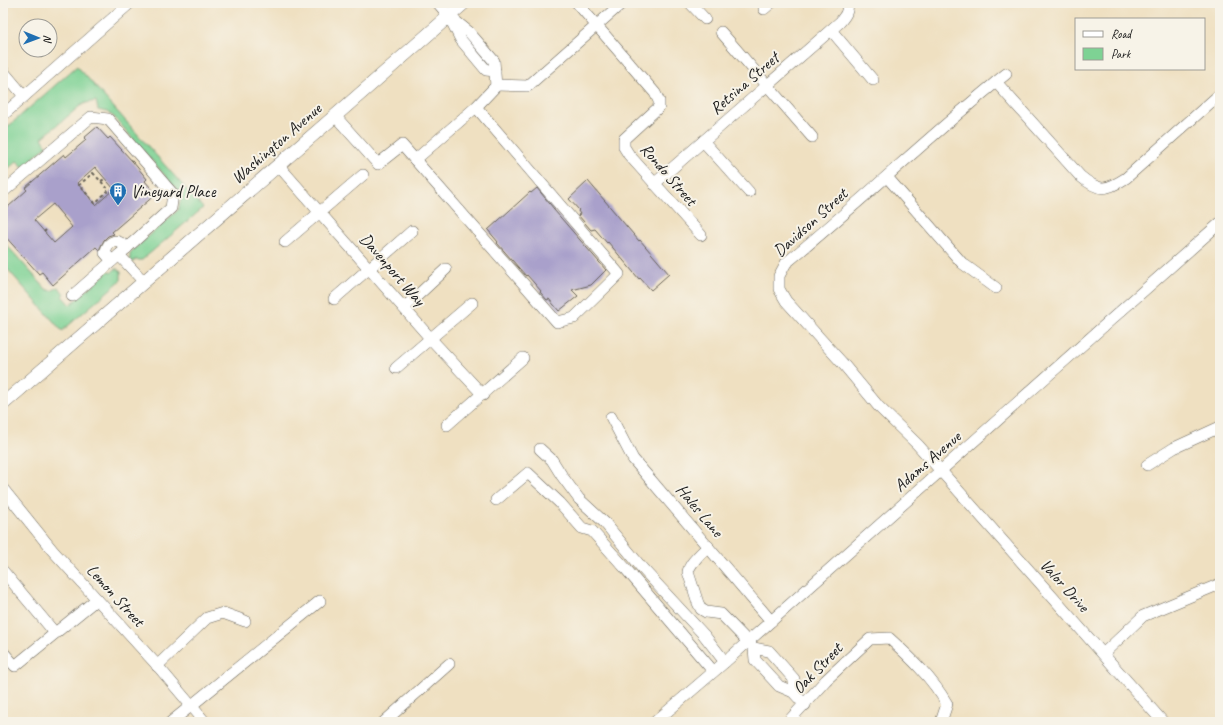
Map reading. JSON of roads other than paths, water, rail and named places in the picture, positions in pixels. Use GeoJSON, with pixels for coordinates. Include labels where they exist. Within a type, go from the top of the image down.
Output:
{"type":"FeatureCollection","features":[{"type":"Feature","properties":{"kind":"main road","name":"Washington Avenue"},"geometry":{"type":"LineString","coordinates":[[3,404],[464,3]]}},
{"type":"Feature","properties":{"kind":"street"},"geometry":{"type":"LineString","coordinates":[[3,115],[130,3]]}},
{"type":"Feature","properties":{"kind":"street"},"geometry":{"type":"LineString","coordinates":[[438,3],[449,16],[469,32],[494,61],[496,86]]}},
{"type":"Feature","properties":{"kind":"street"},"geometry":{"type":"LineString","coordinates":[[577,3],[597,25]]}},
{"type":"Feature","properties":{"kind":"street"},"geometry":{"type":"LineString","coordinates":[[415,160],[476,107],[496,86],[528,86],[622,3]]}},
{"type":"Feature","properties":{"kind":"street"},"geometry":{"type":"LineString","coordinates":[[690,3],[705,19]]}},
{"type":"Feature","properties":{"kind":"street","name":"Retsina Street"},"geometry":{"type":"LineString","coordinates":[[654,184],[831,30],[846,14],[848,7],[847,3]]}},
{"type":"Feature","properties":{"kind":"street","name":"Rondo Street"},"geometry":{"type":"LineString","coordinates":[[597,25],[656,93],[659,101],[659,107],[624,139],[624,147],[654,184],[701,235]]}},
{"type":"Feature","properties":{"kind":"street"},"geometry":{"type":"LineString","coordinates":[[831,30],[873,80]]}},
{"type":"Feature","properties":{"kind":"street"},"geometry":{"type":"LineString","coordinates":[[722,32],[812,137]]}},
{"type":"Feature","properties":{"kind":"street"},"geometry":{"type":"LineString","coordinates":[[3,71],[24,96]]}},
{"type":"Feature","properties":{"kind":"street","name":"Davidson Street"},"geometry":{"type":"LineString","coordinates":[[941,471],[918,445],[879,407],[844,365],[786,301],[779,289],[779,276],[786,263],[887,177],[976,97],[1006,74]]}},
{"type":"Feature","properties":{"kind":"street"},"geometry":{"type":"LineString","coordinates":[[996,82],[1080,176],[1091,185],[1103,188],[1113,186],[1126,178],[1220,94]]}},
{"type":"Feature","properties":{"kind":"street"},"geometry":{"type":"LineString","coordinates":[[335,116],[378,164],[402,145],[557,322],[574,318],[619,274],[476,107]]}},
{"type":"Feature","properties":{"kind":"street"},"geometry":{"type":"LineString","coordinates":[[3,192],[91,117],[108,119],[174,194],[171,208],[72,296]]}},
{"type":"Feature","properties":{"kind":"street"},"geometry":{"type":"LineString","coordinates":[[703,141],[749,192]]}},
{"type":"Feature","properties":{"kind":"street","name":"Davenport Way"},"geometry":{"type":"LineString","coordinates":[[278,165],[431,339],[483,395]]}},
{"type":"Feature","properties":{"kind":"street"},"geometry":{"type":"LineString","coordinates":[[285,242],[363,175]]}},
{"type":"Feature","properties":{"kind":"street"},"geometry":{"type":"LineString","coordinates":[[887,177],[962,263],[996,288]]}},
{"type":"Feature","properties":{"kind":"street","name":"Adams Avenue"},"geometry":{"type":"LineString","coordinates":[[655,722],[725,662],[751,644],[771,620],[1220,223]]}},
{"type":"Feature","properties":{"kind":"street"},"geometry":{"type":"LineString","coordinates":[[334,299],[412,231]]}},
{"type":"Feature","properties":{"kind":"street"},"geometry":{"type":"LineString","coordinates":[[119,255],[144,282]]}},
{"type":"Feature","properties":{"kind":"street"},"geometry":{"type":"LineString","coordinates":[[404,308],[446,269]]}},
{"type":"Feature","properties":{"kind":"street"},"geometry":{"type":"LineString","coordinates":[[396,368],[472,303]]}},
{"type":"Feature","properties":{"kind":"street"},"geometry":{"type":"LineString","coordinates":[[447,425],[483,395],[523,358]]}},
{"type":"Feature","properties":{"kind":"street","name":"Hales Lane"},"geometry":{"type":"LineString","coordinates":[[611,417],[633,459],[771,620]]}},
{"type":"Feature","properties":{"kind":"street"},"geometry":{"type":"LineString","coordinates":[[1147,465],[1174,448],[1220,427]]}},
{"type":"Feature","properties":{"kind":"street"},"geometry":{"type":"LineString","coordinates":[[540,449],[552,460],[579,499],[605,523],[642,568],[704,635],[725,662]]}},
{"type":"Feature","properties":{"kind":"street","name":"Valor Drive"},"geometry":{"type":"LineString","coordinates":[[941,471],[1104,653],[1163,722]]}},
{"type":"Feature","properties":{"kind":"street"},"geometry":{"type":"LineString","coordinates":[[496,500],[528,473],[582,528],[592,531],[713,672]]}},
{"type":"Feature","properties":{"kind":"street","name":"Lemon Street"},"geometry":{"type":"LineString","coordinates":[[3,489],[53,551],[157,666],[205,722]]}},
{"type":"Feature","properties":{"kind":"street"},"geometry":{"type":"LineString","coordinates":[[708,546],[692,562],[688,572],[701,609],[706,612],[721,614],[751,644],[769,651],[794,679],[793,692]]}},
{"type":"Feature","properties":{"kind":"street"},"geometry":{"type":"LineString","coordinates":[[3,571],[55,633]]}},
{"type":"Feature","properties":{"kind":"street"},"geometry":{"type":"LineString","coordinates":[[1104,653],[1143,616],[1220,584]]}},
{"type":"Feature","properties":{"kind":"street"},"geometry":{"type":"LineString","coordinates":[[3,652],[15,666],[97,599]]}},
{"type":"Feature","properties":{"kind":"street"},"geometry":{"type":"LineString","coordinates":[[171,722],[190,705],[320,601]]}},
{"type":"Feature","properties":{"kind":"street"},"geometry":{"type":"LineString","coordinates":[[157,666],[207,618],[223,613],[245,621]]}},
{"type":"Feature","properties":{"kind":"street","name":"Oak Street"},"geometry":{"type":"LineString","coordinates":[[788,722],[805,705],[826,680],[870,639],[889,638],[902,649],[935,687],[947,704],[941,722]]}},
{"type":"Feature","properties":{"kind":"street"},"geometry":{"type":"LineString","coordinates":[[751,644],[755,660],[770,677],[779,686],[793,692],[805,705]]}},
{"type":"Feature","properties":{"kind":"street"},"geometry":{"type":"LineString","coordinates":[[384,722],[449,664]]}},
{"type":"Feature","properties":{"kind":"street"},"geometry":{"type":"LineString","coordinates":[[770,677],[782,666]]}},
{"type":"Feature","properties":{"kind":"place","name":"Vineyard Place"},"geometry":{"type":"Point","coordinates":[118,206]}}]}
